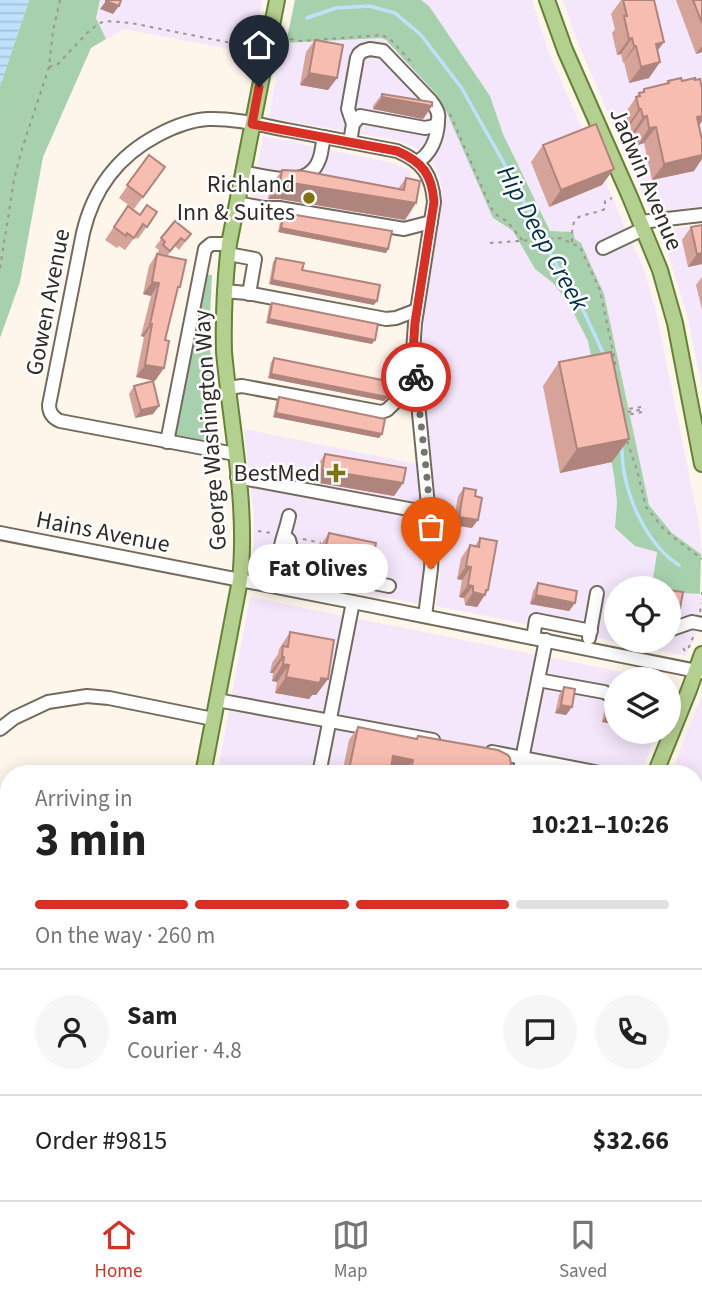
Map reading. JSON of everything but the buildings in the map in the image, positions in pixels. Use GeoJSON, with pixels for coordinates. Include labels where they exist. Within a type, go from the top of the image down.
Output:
{"type":"FeatureCollection","features":[{"type":"Feature","properties":{"kind":"main road","name":"George Washington Way"},"geometry":{"type":"LineString","coordinates":[[205,765],[240,580],[242,531],[223,326],[224,291],[237,203],[276,0]]}},
{"type":"Feature","properties":{"kind":"main road","name":"Jadwin Avenue"},"geometry":{"type":"LineString","coordinates":[[547,0],[565,50],[660,271],[675,323],[702,464]]}},
{"type":"Feature","properties":{"kind":"main road"},"geometry":{"type":"LineString","coordinates":[[681,704],[699,671],[702,654]]}},
{"type":"Feature","properties":{"kind":"main road"},"geometry":{"type":"LineString","coordinates":[[658,765],[665,744]]}},
{"type":"Feature","properties":{"kind":"street"},"geometry":{"type":"LineString","coordinates":[[350,142],[353,124],[348,109],[357,58],[363,51],[376,49],[387,54],[432,101],[438,113],[438,131],[428,153],[417,162]]}},
{"type":"Feature","properties":{"kind":"street"},"geometry":{"type":"LineString","coordinates":[[353,124],[360,116],[425,128],[438,123]]}},
{"type":"Feature","properties":{"kind":"street","name":"Gowen Avenue"},"geometry":{"type":"LineString","coordinates":[[235,454],[60,421],[55,419],[49,410],[86,221],[96,196],[111,173],[127,155],[148,140],[176,126],[205,119],[252,124]]}},
{"type":"Feature","properties":{"kind":"street"},"geometry":{"type":"LineString","coordinates":[[252,124],[397,151],[417,162],[429,178],[434,202],[413,352],[432,545],[425,616]]}},
{"type":"Feature","properties":{"kind":"street"},"geometry":{"type":"LineString","coordinates":[[243,172],[292,180],[302,176],[319,160],[324,137]]}},
{"type":"Feature","properties":{"kind":"street"},"geometry":{"type":"LineString","coordinates":[[237,203],[404,229],[431,222]]}},
{"type":"Feature","properties":{"kind":"street"},"geometry":{"type":"LineString","coordinates":[[603,248],[642,226],[702,215]]}},
{"type":"Feature","properties":{"kind":"street"},"geometry":{"type":"LineString","coordinates":[[167,442],[205,249],[211,244],[255,259],[249,294]]}},
{"type":"Feature","properties":{"kind":"street"},"geometry":{"type":"LineString","coordinates":[[224,291],[386,319],[417,310]]}},
{"type":"Feature","properties":{"kind":"street"},"geometry":{"type":"LineString","coordinates":[[228,388],[242,386],[381,412],[387,410],[416,382]]}},
{"type":"Feature","properties":{"kind":"street"},"geometry":{"type":"LineString","coordinates":[[237,477],[430,513]]}},
{"type":"Feature","properties":{"kind":"street"},"geometry":{"type":"LineString","coordinates":[[289,516],[280,544],[279,557],[285,565],[389,586]]}},
{"type":"Feature","properties":{"kind":"street","name":"Hains Avenue"},"geometry":{"type":"LineString","coordinates":[[0,533],[699,671]]}},
{"type":"Feature","properties":{"kind":"street"},"geometry":{"type":"LineString","coordinates":[[587,649],[597,593]]}},
{"type":"Feature","properties":{"kind":"street"},"geometry":{"type":"LineString","coordinates":[[321,765],[353,602]]}},
{"type":"Feature","properties":{"kind":"street"},"geometry":{"type":"LineString","coordinates":[[521,765],[538,680],[540,639],[536,620],[591,631]]}},
{"type":"Feature","properties":{"kind":"street"},"geometry":{"type":"LineString","coordinates":[[681,626],[692,622],[702,624]]}},
{"type":"Feature","properties":{"kind":"street"},"geometry":{"type":"LineString","coordinates":[[538,680],[604,692]]}},
{"type":"Feature","properties":{"kind":"street"},"geometry":{"type":"LineString","coordinates":[[0,729],[48,702],[87,696],[213,719]]}},
{"type":"Feature","properties":{"kind":"street"},"geometry":{"type":"LineString","coordinates":[[217,700],[446,743]]}},
{"type":"Feature","properties":{"kind":"street"},"geometry":{"type":"LineString","coordinates":[[478,749],[561,765]]}},
{"type":"Feature","properties":{"kind":"path"},"geometry":{"type":"LineString","coordinates":[[0,268],[16,173],[49,67],[60,0]]}},
{"type":"Feature","properties":{"kind":"path"},"geometry":{"type":"LineString","coordinates":[[49,67],[63,61],[90,30],[106,22],[131,23],[251,47],[290,39],[382,36],[391,40],[418,69]]}},
{"type":"Feature","properties":{"kind":"path"},"geometry":{"type":"LineString","coordinates":[[447,106],[491,208],[507,221],[523,241]]}},
{"type":"Feature","properties":{"kind":"path"},"geometry":{"type":"LineString","coordinates":[[572,243],[572,225],[576,218],[605,209],[606,201],[612,198]]}},
{"type":"Feature","properties":{"kind":"path"},"geometry":{"type":"LineString","coordinates":[[490,243],[560,238],[582,249],[600,290],[615,369]]}},
{"type":"Feature","properties":{"kind":"path"},"geometry":{"type":"LineString","coordinates":[[614,411],[641,407]]}},
{"type":"Feature","properties":{"kind":"path"},"geometry":{"type":"LineString","coordinates":[[621,418],[620,412],[645,409]]}},
{"type":"Feature","properties":{"kind":"path"},"geometry":{"type":"LineString","coordinates":[[616,417],[642,412]]}},
{"type":"Feature","properties":{"kind":"path"},"geometry":{"type":"LineString","coordinates":[[627,440],[646,507],[673,537],[702,559]]}},
{"type":"Feature","properties":{"kind":"path"},"geometry":{"type":"LineString","coordinates":[[258,531],[282,535]]}},
{"type":"Feature","properties":{"kind":"path"},"geometry":{"type":"LineString","coordinates":[[305,540],[332,545]]}},
{"type":"Feature","properties":{"kind":"path"},"geometry":{"type":"LineString","coordinates":[[314,566],[318,542]]}},
{"type":"Feature","properties":{"kind":"shaded area"},"geometry":{"type":"Polygon","coordinates":[[[100,0],[262,0],[252,53],[124,29],[106,39],[96,18],[100,0]]]}},
{"type":"Feature","properties":{"kind":"shaded area"},"geometry":{"type":"Polygon","coordinates":[[[421,0],[532,0],[549,53],[644,270],[655,307],[699,523],[702,554],[672,533],[649,505],[604,294],[572,232],[550,231],[503,134],[490,96],[429,7],[421,0]]]}},
{"type":"Feature","properties":{"kind":"shaded area"},"geometry":{"type":"Polygon","coordinates":[[[563,0],[702,0],[702,206],[651,213],[576,38],[563,0]]]}},
{"type":"Feature","properties":{"kind":"shaded area"},"geometry":{"type":"Polygon","coordinates":[[[381,38],[390,43],[437,95],[496,221],[513,231],[535,269],[553,283],[568,302],[588,341],[614,475],[617,502],[615,528],[635,546],[657,551],[653,576],[604,576],[604,640],[436,606],[441,545],[420,360],[420,335],[442,202],[441,181],[433,163],[418,149],[396,140],[269,118],[282,42],[381,38]]]}},
{"type":"Feature","properties":{"kind":"shaded area"},"geometry":{"type":"Polygon","coordinates":[[[263,136],[393,163],[408,169],[416,185],[409,229],[251,198],[263,136]]]}},
{"type":"Feature","properties":{"kind":"shaded area"},"geometry":{"type":"Polygon","coordinates":[[[702,225],[702,387],[687,314],[660,230],[702,225]]]}},
{"type":"Feature","properties":{"kind":"shaded area"},"geometry":{"type":"Polygon","coordinates":[[[244,429],[417,464],[425,546],[424,579],[419,604],[253,570],[254,518],[244,429]]]}},
{"type":"Feature","properties":{"kind":"shaded area"},"geometry":{"type":"Polygon","coordinates":[[[681,593],[700,594],[702,597],[701,617],[686,656],[671,653],[681,653],[681,593]]]}},
{"type":"Feature","properties":{"kind":"shaded area"},"geometry":{"type":"Polygon","coordinates":[[[250,597],[604,668],[604,744],[652,744],[644,765],[219,765],[250,597]]]}},
{"type":"Feature","properties":{"kind":"shaded area"},"geometry":{"type":"Polygon","coordinates":[[[702,695],[702,765],[675,765],[702,695]]]}},
{"type":"Feature","properties":{"kind":"green space"},"geometry":{"type":"Polygon","coordinates":[[[29,0],[100,0],[96,18],[106,39],[91,48],[43,157],[20,282],[0,338],[0,86],[29,0]]]}},
{"type":"Feature","properties":{"kind":"green space"},"geometry":{"type":"Polygon","coordinates":[[[295,0],[421,0],[429,6],[490,96],[503,134],[550,231],[573,232],[575,239],[581,243],[604,294],[649,505],[672,533],[701,554],[700,594],[681,593],[681,576],[653,576],[657,552],[635,546],[615,528],[617,502],[614,475],[588,341],[568,302],[553,283],[535,269],[513,231],[493,218],[437,95],[386,40],[381,38],[286,43],[295,0]]]}},
{"type":"Feature","properties":{"kind":"green space"},"geometry":{"type":"Polygon","coordinates":[[[202,274],[212,275],[209,338],[218,434],[216,439],[209,441],[172,434],[202,274]]]}},
{"type":"Feature","properties":{"kind":"water"},"geometry":{"type":"Polygon","coordinates":[[[0,0],[29,0],[0,86],[0,0]]]}},
{"type":"Feature","properties":{"kind":"waterway","name":"Hip Deep Creek"},"geometry":{"type":"LineString","coordinates":[[307,18],[336,8],[369,6],[395,13],[421,35],[461,87],[585,314],[604,355]]}},
{"type":"Feature","properties":{"kind":"waterway","name":"Hip Deep Creek"},"geometry":{"type":"LineString","coordinates":[[621,445],[627,485],[642,524],[668,557],[679,565]]}},
{"type":"Feature","properties":{"kind":"way so far"},"geometry":{"type":"LineString","coordinates":[[416,377],[430,513],[431,569]]}},
{"type":"Feature","properties":{"kind":"place","name":"Richland Inn & Suites"},"geometry":{"type":"Point","coordinates":[309,198]}},
{"type":"Feature","properties":{"kind":"place","name":"BestMed"},"geometry":{"type":"Point","coordinates":[336,473]}},
{"type":"Feature","properties":{"kind":"place","name":"Fat Olives"},"geometry":{"type":"Point","coordinates":[431,569]}},
{"type":"Feature","properties":{"kind":"route"},"geometry":{"type":"LineString","coordinates":[[259,87],[252,124],[397,151],[417,162],[429,178],[434,202],[415,323],[413,352],[416,377]]}}]}
